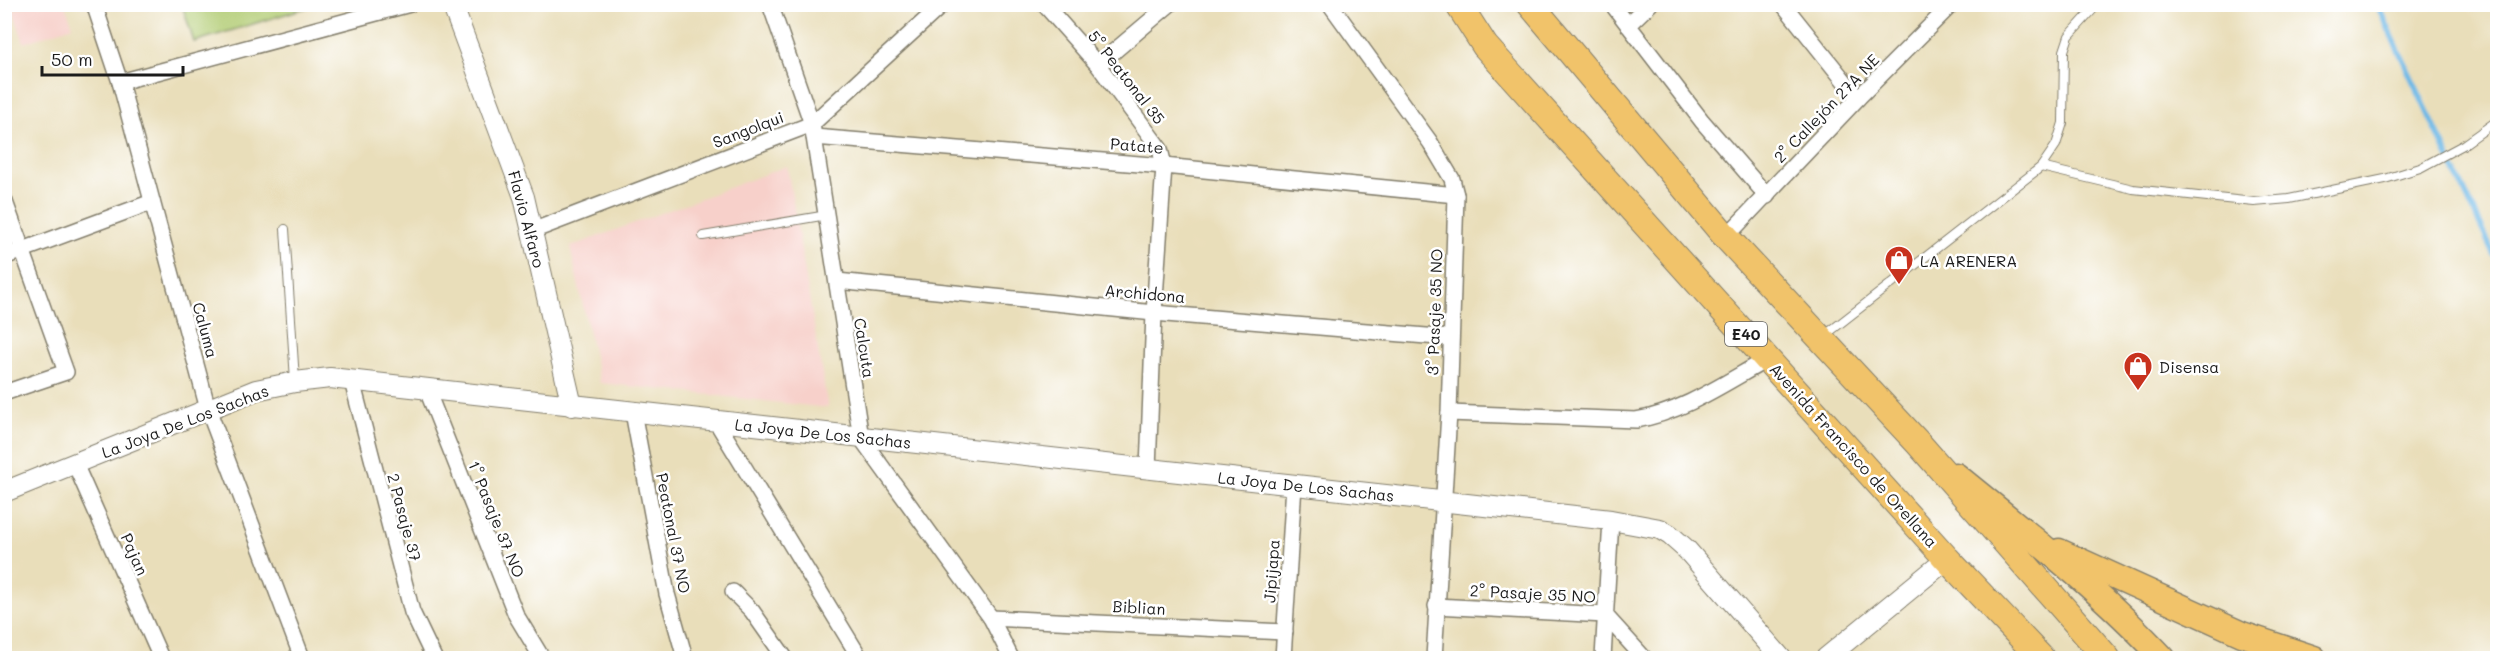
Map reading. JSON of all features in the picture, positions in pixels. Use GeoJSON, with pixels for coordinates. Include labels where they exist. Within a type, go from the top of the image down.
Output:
{"type":"FeatureCollection","features":[{"type":"Feature","properties":{"kind":"highway","name":"Avenida Francisco de Orellana"},"geometry":{"type":"LineString","coordinates":[[1458,4],[1485,46],[1947,559],[2041,658]]}},
{"type":"Feature","properties":{"kind":"highway"},"geometry":{"type":"LineString","coordinates":[[1530,4],[1726,237],[1919,444],[2107,658]]}},
{"type":"Feature","properties":{"kind":"main road"},"geometry":{"type":"LineString","coordinates":[[1919,444],[2034,539],[2143,637],[2163,658]]}},
{"type":"Feature","properties":{"kind":"main road"},"geometry":{"type":"LineString","coordinates":[[2034,539],[2242,634],[2314,658]]}},
{"type":"Feature","properties":{"kind":"street","name":"Caluma"},"geometry":{"type":"LineString","coordinates":[[94,4],[120,82],[208,409],[302,658]]}},
{"type":"Feature","properties":{"kind":"street"},"geometry":{"type":"LineString","coordinates":[[120,82],[410,4]]}},
{"type":"Feature","properties":{"kind":"street","name":"Flavio Alfaro"},"geometry":{"type":"LineString","coordinates":[[453,4],[524,197],[572,406]]}},
{"type":"Feature","properties":{"kind":"street","name":"Calcuta"},"geometry":{"type":"LineString","coordinates":[[770,4],[813,130],[861,438],[991,618],[1006,657]]}},
{"type":"Feature","properties":{"kind":"street","name":"Sangolqui"},"geometry":{"type":"LineString","coordinates":[[532,231],[813,130],[943,4]]}},
{"type":"Feature","properties":{"kind":"street","name":"5° Peatonal 35"},"geometry":{"type":"LineString","coordinates":[[1044,4],[1098,65],[1160,149],[1164,166],[1154,312],[1148,469]]}},
{"type":"Feature","properties":{"kind":"street"},"geometry":{"type":"LineString","coordinates":[[1098,65],[1170,4]]}},
{"type":"Feature","properties":{"kind":"street","name":"3° Pasaje 35 NO"},"geometry":{"type":"LineString","coordinates":[[1330,4],[1430,141],[1452,179],[1456,195],[1449,413],[1434,658]]}},
{"type":"Feature","properties":{"kind":"street"},"geometry":{"type":"LineString","coordinates":[[1612,4],[1702,121],[1767,196]]}},
{"type":"Feature","properties":{"kind":"street"},"geometry":{"type":"LineString","coordinates":[[1628,25],[1650,4]]}},
{"type":"Feature","properties":{"kind":"street","name":"2° Callejón 27A NE"},"geometry":{"type":"LineString","coordinates":[[1726,237],[1858,98],[1952,4]]}},
{"type":"Feature","properties":{"kind":"street"},"geometry":{"type":"LineString","coordinates":[[1792,8],[1858,98]]}},
{"type":"Feature","properties":{"kind":"street","name":"Patate"},"geometry":{"type":"LineString","coordinates":[[813,130],[1456,195]]}},
{"type":"Feature","properties":{"kind":"street"},"geometry":{"type":"LineString","coordinates":[[4,199],[66,372],[4,393]]}},
{"type":"Feature","properties":{"kind":"street"},"geometry":{"type":"LineString","coordinates":[[4,257],[152,202]]}},
{"type":"Feature","properties":{"kind":"street","name":"Archidona"},"geometry":{"type":"LineString","coordinates":[[837,281],[1450,338]]}},
{"type":"Feature","properties":{"kind":"street"},"geometry":{"type":"LineString","coordinates":[[1449,413],[1636,420],[1657,417],[1768,359]]}},
{"type":"Feature","properties":{"kind":"street","name":"La Joya De Los Sachas"},"geometry":{"type":"LineString","coordinates":[[4,492],[256,390],[330,378],[1611,520],[1660,529],[1687,550],[1781,658]]}},
{"type":"Feature","properties":{"kind":"street","name":"2 Pasaje 37"},"geometry":{"type":"LineString","coordinates":[[351,381],[412,612],[434,658]]}},
{"type":"Feature","properties":{"kind":"street","name":"1° Pasaje 37 NO"},"geometry":{"type":"LineString","coordinates":[[427,390],[516,615],[542,658]]}},
{"type":"Feature","properties":{"kind":"street","name":"Peatonal 37 NO"},"geometry":{"type":"LineString","coordinates":[[633,412],[667,594],[685,658]]}},
{"type":"Feature","properties":{"kind":"street"},"geometry":{"type":"LineString","coordinates":[[716,421],[860,658]]}},
{"type":"Feature","properties":{"kind":"street","name":"Pajan"},"geometry":{"type":"LineString","coordinates":[[75,464],[161,658]]}},
{"type":"Feature","properties":{"kind":"street","name":"Jipijapa"},"geometry":{"type":"LineString","coordinates":[[1283,658],[1294,485]]}},
{"type":"Feature","properties":{"kind":"street"},"geometry":{"type":"LineString","coordinates":[[1603,658],[1611,520]]}},
{"type":"Feature","properties":{"kind":"street"},"geometry":{"type":"LineString","coordinates":[[1826,658],[1947,559]]}},
{"type":"Feature","properties":{"kind":"street"},"geometry":{"type":"LineString","coordinates":[[733,592],[752,611],[785,658]]}},
{"type":"Feature","properties":{"kind":"street","name":"2° Pasaje 35 NO"},"geometry":{"type":"LineString","coordinates":[[1436,606],[1605,615],[1644,658]]}},
{"type":"Feature","properties":{"kind":"street","name":"Biblian"},"geometry":{"type":"LineString","coordinates":[[991,618],[1285,632]]}},
{"type":"Feature","properties":{"kind":"lane"},"geometry":{"type":"LineString","coordinates":[[1821,339],[2041,167],[2056,145],[2063,123],[2064,51],[2069,36],[2098,4]]}},
{"type":"Feature","properties":{"kind":"lane"},"geometry":{"type":"LineString","coordinates":[[2041,167],[2133,189],[2254,202],[2289,199],[2385,179],[2420,168],[2463,145],[2498,120]]}},
{"type":"Feature","properties":{"kind":"lane"},"geometry":{"type":"LineString","coordinates":[[703,236],[827,215]]}},
{"type":"Feature","properties":{"kind":"lane"},"geometry":{"type":"LineString","coordinates":[[285,229],[295,382]]}},
{"type":"Feature","properties":{"kind":"shaded area"},"geometry":{"type":"Polygon","coordinates":[[[30,5],[65,5],[73,26],[24,43],[13,10],[30,5]]]}},
{"type":"Feature","properties":{"kind":"shaded area"},"geometry":{"type":"Polygon","coordinates":[[[787,166],[828,408],[600,383],[570,247],[787,166]]]}},
{"type":"Feature","properties":{"kind":"green space"},"geometry":{"type":"Polygon","coordinates":[[[182,4],[315,5],[194,42],[182,4]]]}},
{"type":"Feature","properties":{"kind":"waterway"},"geometry":{"type":"LineString","coordinates":[[2377,4],[2498,263]]}},
{"type":"Feature","properties":{"kind":"place","name":"LA ARENERA"},"geometry":{"type":"Point","coordinates":[1899,286]}},
{"type":"Feature","properties":{"kind":"place","name":"Disensa"},"geometry":{"type":"Point","coordinates":[2138,392]}}]}
